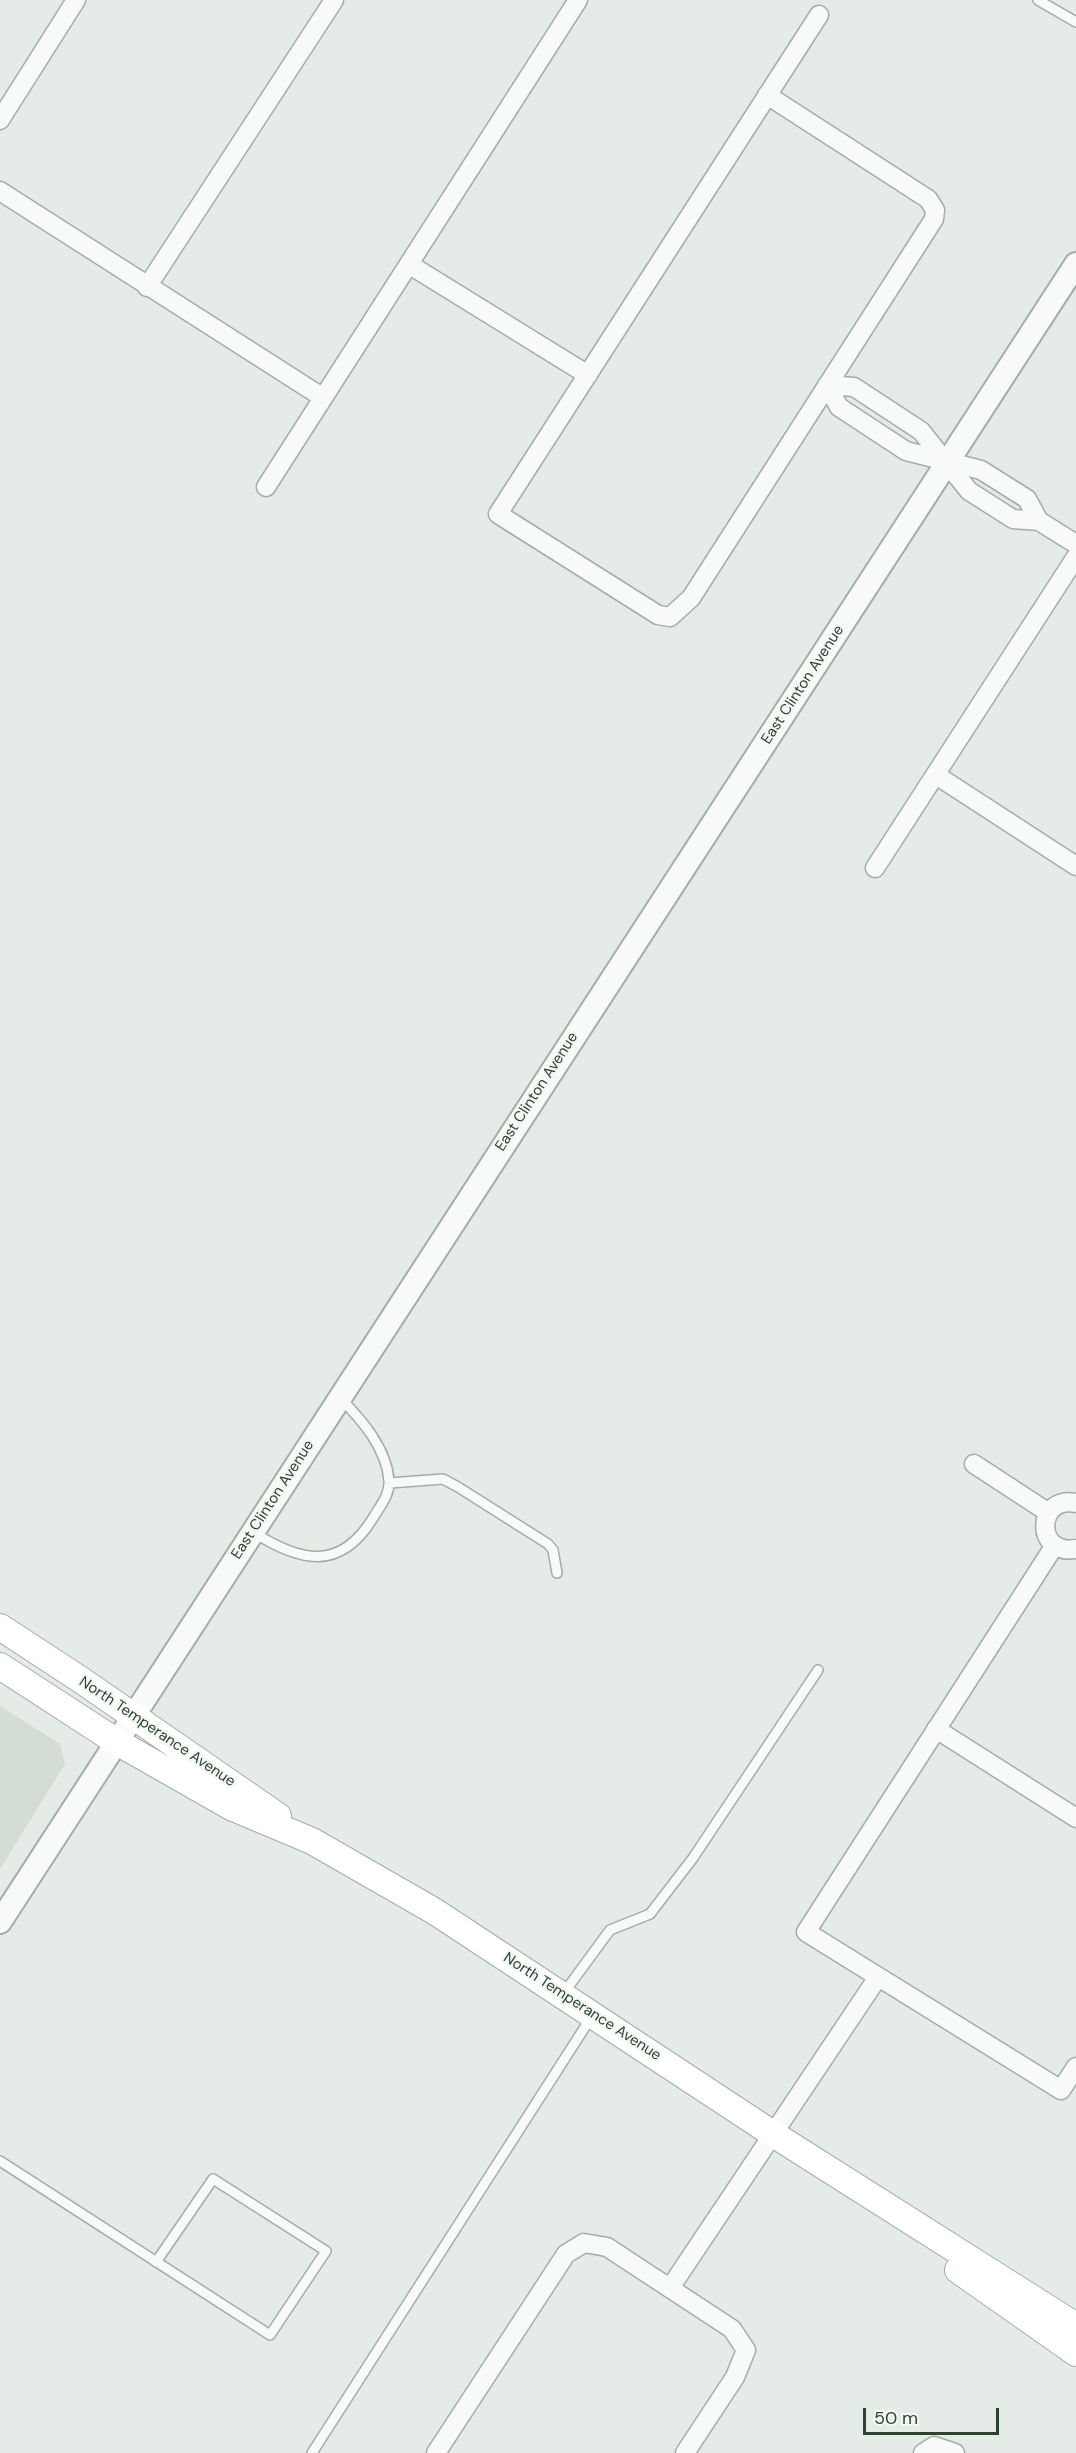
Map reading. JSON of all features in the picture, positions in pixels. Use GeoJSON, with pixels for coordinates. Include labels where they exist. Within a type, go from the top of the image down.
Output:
{"type":"FeatureCollection","features":[{"type":"Feature","properties":{"kind":"main road","name":"North Temperance Avenue"},"geometry":{"type":"LineString","coordinates":[[0,1627],[242,1790],[312,1841],[434,1911],[594,2014],[773,2134],[1076,2326]]}},
{"type":"Feature","properties":{"kind":"main road","name":"North Temperance Avenue"},"geometry":{"type":"LineString","coordinates":[[0,1666],[117,1742],[231,1807],[312,1841]]}},
{"type":"Feature","properties":{"kind":"main road","name":"North Temperance Avenue"},"geometry":{"type":"LineString","coordinates":[[848,2182],[929,2249],[1076,2353]]}},
{"type":"Feature","properties":{"kind":"street"},"geometry":{"type":"LineString","coordinates":[[0,120],[76,0]]}},
{"type":"Feature","properties":{"kind":"street"},"geometry":{"type":"LineString","coordinates":[[147,287],[334,0]]}},
{"type":"Feature","properties":{"kind":"street"},"geometry":{"type":"LineString","coordinates":[[266,487],[578,0]]}},
{"type":"Feature","properties":{"kind":"street"},"geometry":{"type":"LineString","coordinates":[[767,95],[928,199],[935,210],[929,230],[691,598],[670,617],[647,610],[498,514],[588,375],[767,95],[819,15]]}},
{"type":"Feature","properties":{"kind":"street"},"geometry":{"type":"LineString","coordinates":[[0,191],[322,398]]}},
{"type":"Feature","properties":{"kind":"street","name":"East Clinton Avenue"},"geometry":{"type":"LineString","coordinates":[[0,1922],[1076,264]]}},
{"type":"Feature","properties":{"kind":"street"},"geometry":{"type":"LineString","coordinates":[[410,265],[588,375]]}},
{"type":"Feature","properties":{"kind":"street"},"geometry":{"type":"LineString","coordinates":[[827,385],[854,387],[921,431],[948,464]]}},
{"type":"Feature","properties":{"kind":"street"},"geometry":{"type":"LineString","coordinates":[[827,385],[839,408],[906,452],[948,464],[981,470],[1027,499],[1039,521],[1076,544]]}},
{"type":"Feature","properties":{"kind":"street"},"geometry":{"type":"LineString","coordinates":[[875,868],[1076,557]]}},
{"type":"Feature","properties":{"kind":"street"},"geometry":{"type":"LineString","coordinates":[[936,775],[1076,866]]}},
{"type":"Feature","properties":{"kind":"street"},"geometry":{"type":"LineString","coordinates":[[974,1464],[1049,1513]]}},
{"type":"Feature","properties":{"kind":"street"},"geometry":{"type":"LineString","coordinates":[[1076,1503],[1060,1503],[1046,1519],[1046,1534],[1055,1545],[1062,1549],[1076,1549]]}},
{"type":"Feature","properties":{"kind":"street"},"geometry":{"type":"LineString","coordinates":[[1055,1545],[806,1932],[1060,2090],[1076,2067]]}},
{"type":"Feature","properties":{"kind":"street"},"geometry":{"type":"LineString","coordinates":[[936,1729],[1076,1818]]}},
{"type":"Feature","properties":{"kind":"street"},"geometry":{"type":"LineString","coordinates":[[670,2288],[878,1977]]}},
{"type":"Feature","properties":{"kind":"street"},"geometry":{"type":"LineString","coordinates":[[436,2453],[566,2254],[584,2243],[607,2247],[670,2288],[732,2329],[746,2350],[735,2377],[685,2453]]}},
{"type":"Feature","properties":{"kind":"street"},"geometry":{"type":"LineString","coordinates":[[923,2453],[934,2446],[955,2453]]}},
{"type":"Feature","properties":{"kind":"lane"},"geometry":{"type":"LineString","coordinates":[[1038,0],[1076,22]]}},
{"type":"Feature","properties":{"kind":"lane"},"geometry":{"type":"LineString","coordinates":[[252,1531],[289,1552],[321,1556],[345,1550],[362,1536],[387,1494],[390,1483],[386,1466],[370,1433],[339,1398]]}},
{"type":"Feature","properties":{"kind":"lane"},"geometry":{"type":"LineString","coordinates":[[390,1483],[443,1479],[458,1487],[548,1544],[554,1550],[557,1573]]}},
{"type":"Feature","properties":{"kind":"lane"},"geometry":{"type":"LineString","coordinates":[[563,1994],[610,1930],[650,1914],[693,1858],[818,1670]]}},
{"type":"Feature","properties":{"kind":"lane"},"geometry":{"type":"LineString","coordinates":[[312,2453],[594,2014]]}},
{"type":"Feature","properties":{"kind":"lane"},"geometry":{"type":"LineString","coordinates":[[0,2161],[156,2262],[270,2335],[327,2251],[213,2179],[156,2262]]}},
{"type":"Feature","properties":{"kind":"shaded area"},"geometry":{"type":"Polygon","coordinates":[[[0,1706],[60,1744],[65,1764],[0,1869],[0,1706]]]}}]}
